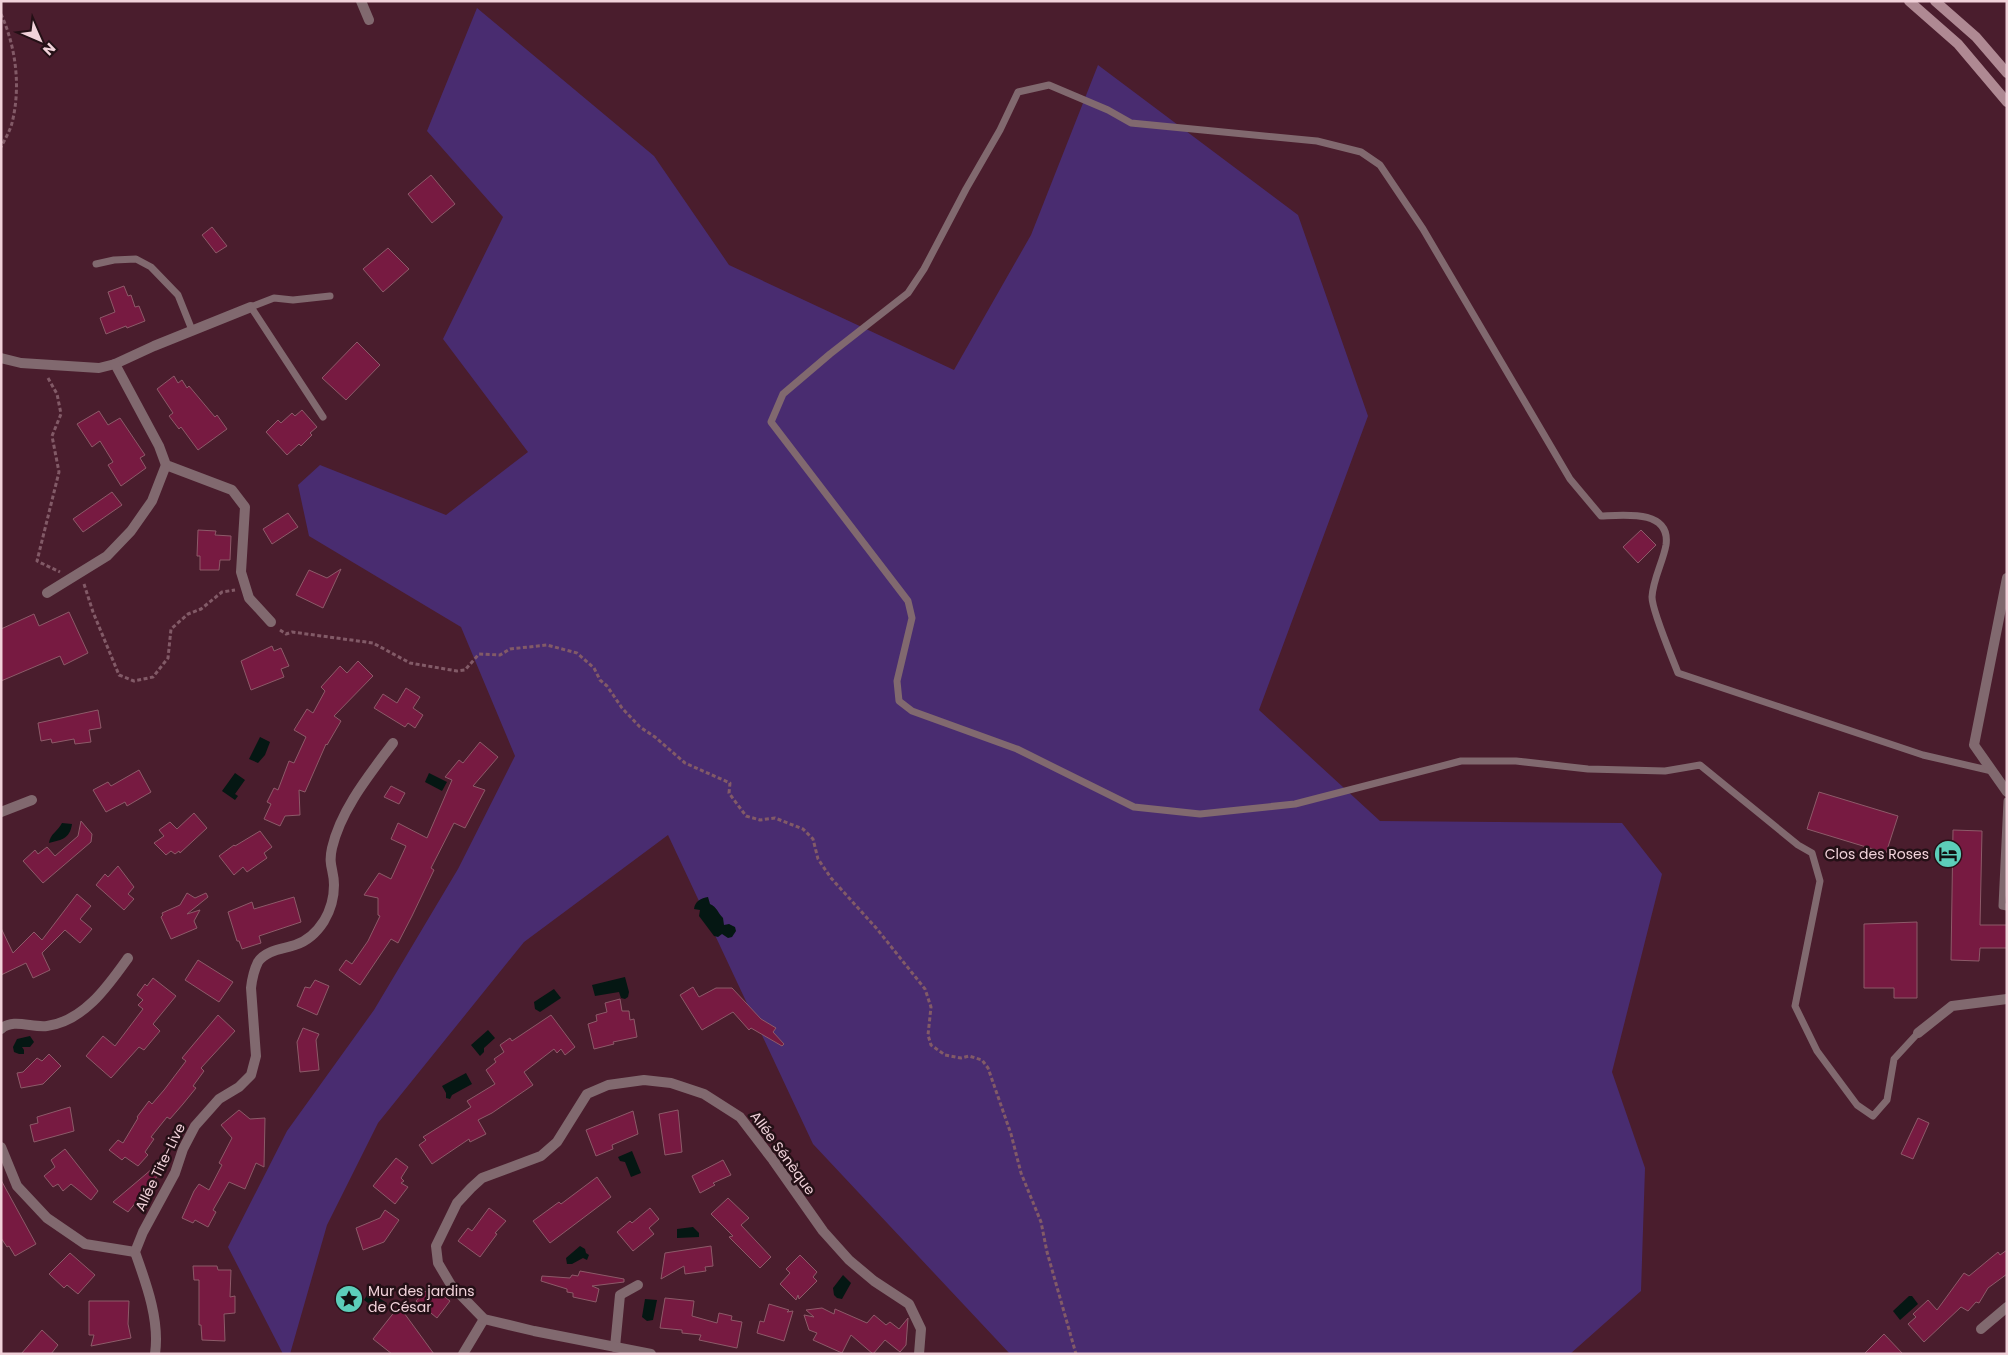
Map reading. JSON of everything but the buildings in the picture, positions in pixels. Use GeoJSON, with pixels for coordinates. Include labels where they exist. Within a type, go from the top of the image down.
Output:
{"type":"FeatureCollection","features":[{"type":"Feature","properties":{"kind":"main road"},"geometry":{"type":"LineString","coordinates":[[1908,1],[1958,44],[2007,102]]}},
{"type":"Feature","properties":{"kind":"main road"},"geometry":{"type":"LineString","coordinates":[[1935,1],[1976,37],[2007,73]]}},
{"type":"Feature","properties":{"kind":"street"},"geometry":{"type":"LineString","coordinates":[[361,1],[369,20]]}},
{"type":"Feature","properties":{"kind":"street"},"geometry":{"type":"LineString","coordinates":[[1,358],[21,363],[99,368],[116,364],[251,306]]}},
{"type":"Feature","properties":{"kind":"street"},"geometry":{"type":"LineString","coordinates":[[47,593],[108,556],[130,531],[152,501],[166,465],[159,446],[116,364]]}},
{"type":"Feature","properties":{"kind":"street"},"geometry":{"type":"LineString","coordinates":[[166,465],[232,490],[245,507],[241,572],[249,598],[271,622]]}},
{"type":"Feature","properties":{"kind":"street"},"geometry":{"type":"LineString","coordinates":[[2007,578],[1974,745],[2007,792]]}},
{"type":"Feature","properties":{"kind":"street","name":"Allée Tite-Live"},"geometry":{"type":"LineString","coordinates":[[136,1252],[143,1232],[176,1173],[183,1148],[195,1126],[219,1099],[239,1087],[251,1075],[256,1056],[251,988],[252,977],[258,962],[267,954],[297,945],[315,933],[325,920],[331,904],[334,884],[329,863],[332,845],[348,808],[367,777],[393,743]]}},
{"type":"Feature","properties":{"kind":"street"},"geometry":{"type":"LineString","coordinates":[[1,812],[32,800]]}},
{"type":"Feature","properties":{"kind":"street"},"geometry":{"type":"LineString","coordinates":[[1,1029],[4,1026],[15,1024],[46,1026],[62,1022],[101,995],[128,958]]}},
{"type":"Feature","properties":{"kind":"street"},"geometry":{"type":"LineString","coordinates":[[1918,1033],[1952,1006],[2007,999]]}},
{"type":"Feature","properties":{"kind":"street","name":"Allée Sénèque"},"geometry":{"type":"LineString","coordinates":[[484,1319],[451,1285],[438,1263],[436,1246],[457,1203],[482,1178],[541,1156],[557,1142],[587,1094],[608,1085],[644,1080],[671,1083],[704,1094],[740,1117],[823,1231],[850,1260],[874,1281],[909,1304],[921,1329],[919,1354]]}},
{"type":"Feature","properties":{"kind":"street"},"geometry":{"type":"LineString","coordinates":[[1,1147],[17,1186],[47,1218],[85,1244],[136,1252],[146,1281],[157,1338],[155,1354]]}},
{"type":"Feature","properties":{"kind":"street"},"geometry":{"type":"LineString","coordinates":[[615,1347],[620,1294],[638,1285]]}},
{"type":"Feature","properties":{"kind":"street"},"geometry":{"type":"LineString","coordinates":[[1981,1329],[2007,1307]]}},
{"type":"Feature","properties":{"kind":"street"},"geometry":{"type":"LineString","coordinates":[[463,1354],[484,1319],[651,1354]]}},
{"type":"Feature","properties":{"kind":"lane"},"geometry":{"type":"LineString","coordinates":[[1918,1033],[1894,1058],[1887,1100],[1873,1116],[1857,1105],[1817,1050],[1795,1006],[1820,881],[1812,853],[1798,845],[1700,765],[1665,771],[1588,769],[1516,761],[1461,760],[1295,804],[1200,814],[1134,807],[1017,750],[912,711],[899,701],[897,681],[912,618],[908,601],[771,422],[783,394],[830,354],[908,293],[924,269],[966,189],[1000,130],[1018,92],[1049,86],[1108,110],[1131,123],[1317,141],[1361,152],[1380,165],[1423,228],[1570,478],[1601,516],[1626,514],[1652,517],[1663,527],[1666,543],[1652,597],[1678,673],[1923,755],[1992,771]]}},
{"type":"Feature","properties":{"kind":"lane"},"geometry":{"type":"LineString","coordinates":[[96,264],[114,260],[136,259],[151,267],[178,295],[192,330]]}},
{"type":"Feature","properties":{"kind":"lane"},"geometry":{"type":"LineString","coordinates":[[323,417],[251,306],[274,298],[293,300],[330,296]]}},
{"type":"Feature","properties":{"kind":"lane"},"geometry":{"type":"LineString","coordinates":[[2007,800],[2002,906],[2007,907]]}},
{"type":"Feature","properties":{"kind":"path"},"geometry":{"type":"LineString","coordinates":[[1,14],[9,32],[18,90],[12,125],[1,147]]}},
{"type":"Feature","properties":{"kind":"path"},"geometry":{"type":"LineString","coordinates":[[42,364],[57,394],[61,414],[52,436],[59,472],[37,560],[66,575],[75,576],[86,585],[93,612],[119,675],[134,681],[154,677],[168,658],[171,629],[188,614],[201,609],[222,592],[234,590],[248,593]]}},
{"type":"Feature","properties":{"kind":"path"},"geometry":{"type":"LineString","coordinates":[[271,622],[286,634],[292,632],[374,644],[410,663],[456,671],[465,670],[479,654],[500,654],[510,649],[530,646],[547,645],[577,653],[594,668],[600,680],[640,727],[655,737],[685,763],[730,784],[729,794],[746,816],[760,820],[775,818],[803,829],[813,839],[818,859],[831,878],[925,989],[931,1007],[928,1035],[932,1045],[945,1054],[961,1058],[969,1056],[982,1060],[988,1068],[1011,1134],[1021,1173],[1041,1222],[1047,1252],[1076,1354]]}},
{"type":"Feature","properties":{"kind":"shaded area"},"geometry":{"type":"Polygon","coordinates":[[[477,8],[654,156],[729,265],[954,370],[1031,235],[1098,65],[1298,215],[1368,416],[1259,710],[1380,821],[1622,823],[1662,874],[1612,1072],[1645,1168],[1641,1291],[1570,1354],[1010,1354],[813,1144],[668,835],[524,942],[378,1123],[327,1225],[290,1354],[283,1354],[228,1247],[287,1131],[374,1010],[458,869],[515,756],[461,627],[309,536],[298,485],[320,465],[446,515],[528,452],[443,339],[503,217],[427,131],[477,8]]]}},
{"type":"Feature","properties":{"kind":"shaded area"},"geometry":{"type":"Polygon","coordinates":[[[260,737],[270,742],[265,755],[258,763],[249,759],[260,737]]]}},
{"type":"Feature","properties":{"kind":"shaded area"},"geometry":{"type":"Polygon","coordinates":[[[235,773],[245,780],[235,794],[238,796],[235,800],[222,791],[235,773]]]}},
{"type":"Feature","properties":{"kind":"shaded area"},"geometry":{"type":"Polygon","coordinates":[[[429,773],[447,782],[442,791],[425,782],[429,773]]]}},
{"type":"Feature","properties":{"kind":"shaded area"},"geometry":{"type":"Polygon","coordinates":[[[62,823],[72,824],[69,833],[60,840],[49,843],[51,837],[62,823]]]}},
{"type":"Feature","properties":{"kind":"shaded area"},"geometry":{"type":"Polygon","coordinates":[[[708,897],[710,904],[716,908],[723,918],[724,925],[729,924],[735,927],[736,931],[732,937],[728,938],[722,934],[718,937],[714,936],[699,916],[700,910],[694,909],[699,900],[708,897]]]}},
{"type":"Feature","properties":{"kind":"shaded area"},"geometry":{"type":"Polygon","coordinates":[[[625,977],[629,992],[628,997],[625,999],[621,998],[619,992],[595,996],[592,985],[625,977]]]}},
{"type":"Feature","properties":{"kind":"shaded area"},"geometry":{"type":"Polygon","coordinates":[[[554,989],[561,998],[540,1012],[535,1009],[534,1002],[554,989]]]}},
{"type":"Feature","properties":{"kind":"shaded area"},"geometry":{"type":"Polygon","coordinates":[[[488,1030],[495,1038],[484,1048],[484,1052],[480,1056],[471,1045],[488,1030]]]}},
{"type":"Feature","properties":{"kind":"shaded area"},"geometry":{"type":"Polygon","coordinates":[[[30,1036],[34,1042],[30,1047],[22,1047],[24,1054],[14,1052],[13,1047],[17,1039],[30,1036]]]}},
{"type":"Feature","properties":{"kind":"shaded area"},"geometry":{"type":"Polygon","coordinates":[[[466,1073],[472,1084],[452,1095],[450,1099],[446,1098],[446,1093],[442,1086],[466,1073]]]}},
{"type":"Feature","properties":{"kind":"shaded area"},"geometry":{"type":"Polygon","coordinates":[[[632,1151],[641,1173],[631,1177],[625,1162],[620,1161],[618,1157],[632,1151]]]}},
{"type":"Feature","properties":{"kind":"shaded area"},"geometry":{"type":"Polygon","coordinates":[[[693,1227],[699,1233],[699,1237],[677,1238],[677,1229],[693,1227]]]}},
{"type":"Feature","properties":{"kind":"shaded area"},"geometry":{"type":"Polygon","coordinates":[[[580,1246],[589,1255],[587,1260],[583,1258],[572,1264],[567,1264],[566,1258],[580,1246]]]}},
{"type":"Feature","properties":{"kind":"shaded area"},"geometry":{"type":"Polygon","coordinates":[[[843,1275],[851,1283],[842,1299],[834,1295],[833,1288],[843,1275]]]}},
{"type":"Feature","properties":{"kind":"shaded area"},"geometry":{"type":"Polygon","coordinates":[[[369,1292],[387,1303],[378,1315],[373,1313],[372,1306],[364,1300],[369,1292]]]}},
{"type":"Feature","properties":{"kind":"shaded area"},"geometry":{"type":"Polygon","coordinates":[[[1909,1296],[1912,1296],[1918,1304],[1900,1320],[1893,1311],[1909,1296]]]}},
{"type":"Feature","properties":{"kind":"shaded area"},"geometry":{"type":"Polygon","coordinates":[[[645,1299],[657,1300],[653,1320],[647,1321],[642,1317],[645,1299]]]}},
{"type":"Feature","properties":{"kind":"place","name":"Clos des Roses"},"geometry":{"type":"Point","coordinates":[1948,854]}},
{"type":"Feature","properties":{"kind":"place","name":"Mur des jardins de César"},"geometry":{"type":"Point","coordinates":[349,1299]}}]}
